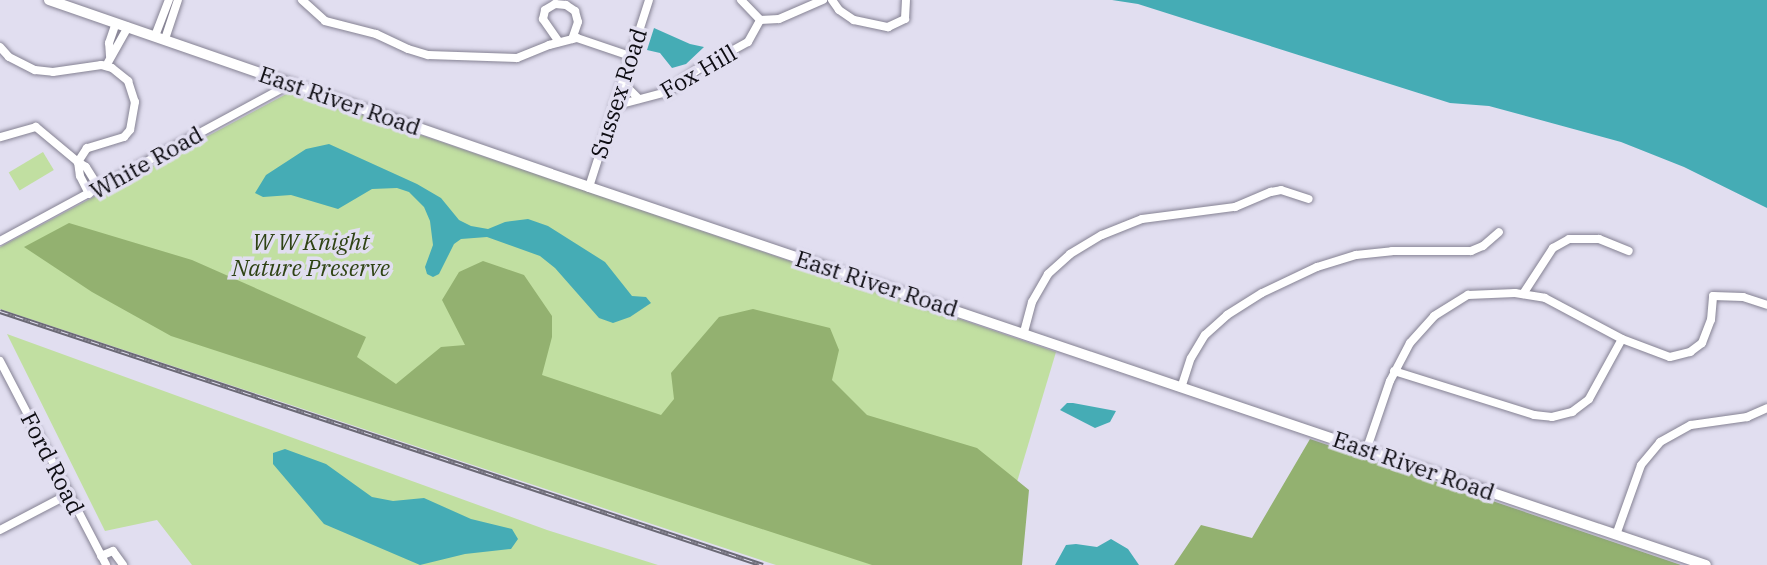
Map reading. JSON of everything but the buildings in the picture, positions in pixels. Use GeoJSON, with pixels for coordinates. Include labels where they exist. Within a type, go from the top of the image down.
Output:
{"type":"FeatureCollection","features":[{"type":"Feature","properties":{"kind":"main road","name":"East River Road"},"geometry":{"type":"LineString","coordinates":[[49,0],[589,187],[1182,385],[1706,565]]}},
{"type":"Feature","properties":{"kind":"street"},"geometry":{"type":"LineString","coordinates":[[160,37],[169,0]]}},
{"type":"Feature","properties":{"kind":"street"},"geometry":{"type":"LineString","coordinates":[[160,37],[178,0]]}},
{"type":"Feature","properties":{"kind":"street"},"geometry":{"type":"LineString","coordinates":[[302,0],[325,21],[376,33],[408,50],[428,55],[517,58],[559,41],[580,38],[630,56]]}},
{"type":"Feature","properties":{"kind":"street","name":"Sussex Road"},"geometry":{"type":"LineString","coordinates":[[589,187],[649,0]]}},
{"type":"Feature","properties":{"kind":"street"},"geometry":{"type":"LineString","coordinates":[[741,0],[760,20],[779,19],[822,0]]}},
{"type":"Feature","properties":{"kind":"street"},"geometry":{"type":"LineString","coordinates":[[832,0],[846,16],[888,27],[905,19],[906,0]]}},
{"type":"Feature","properties":{"kind":"street"},"geometry":{"type":"LineString","coordinates":[[559,41],[543,19],[545,10],[555,4],[566,5],[575,11],[578,22],[572,39]]}},
{"type":"Feature","properties":{"kind":"street","name":"Fox Hill"},"geometry":{"type":"LineString","coordinates":[[614,106],[667,92],[698,70],[748,42],[760,20]]}},
{"type":"Feature","properties":{"kind":"street"},"geometry":{"type":"LineString","coordinates":[[106,66],[110,56],[109,43],[122,25]]}},
{"type":"Feature","properties":{"kind":"street"},"geometry":{"type":"LineString","coordinates":[[0,47],[9,57],[36,70],[53,72],[87,65],[106,66],[120,72],[134,92],[130,130],[115,141],[87,148],[78,162],[80,176],[89,194]]}},
{"type":"Feature","properties":{"kind":"street","name":"Fox Hill"},"geometry":{"type":"LineString","coordinates":[[622,82],[639,99]]}},
{"type":"Feature","properties":{"kind":"street","name":"White Road"},"geometry":{"type":"LineString","coordinates":[[0,241],[292,83]]}},
{"type":"Feature","properties":{"kind":"street"},"geometry":{"type":"LineString","coordinates":[[0,137],[36,127],[86,167],[99,188]]}},
{"type":"Feature","properties":{"kind":"street"},"geometry":{"type":"LineString","coordinates":[[1024,332],[1032,302],[1048,274],[1070,254],[1101,235],[1142,219],[1235,207],[1271,192],[1281,191],[1309,199]]}},
{"type":"Feature","properties":{"kind":"street"},"geometry":{"type":"LineString","coordinates":[[1182,385],[1191,358],[1205,335],[1227,314],[1262,293],[1317,267],[1356,256],[1392,251],[1471,251],[1483,246],[1500,232]]}},
{"type":"Feature","properties":{"kind":"street"},"geometry":{"type":"LineString","coordinates":[[1523,294],[1553,248],[1569,239],[1599,239],[1629,251]]}},
{"type":"Feature","properties":{"kind":"street"},"geometry":{"type":"LineString","coordinates":[[1367,448],[1394,372],[1422,328],[1447,305],[1479,293],[1523,294],[1562,305],[1622,339],[1664,356],[1681,355],[1697,347],[1705,338],[1711,320],[1713,296],[1743,297],[1767,305]]}},
{"type":"Feature","properties":{"kind":"street"},"geometry":{"type":"LineString","coordinates":[[1394,372],[1534,415],[1558,416],[1572,412],[1589,399],[1622,339]]}},
{"type":"Feature","properties":{"kind":"street","name":"Ford Road"},"geometry":{"type":"LineString","coordinates":[[0,361],[106,565]]}},
{"type":"Feature","properties":{"kind":"street"},"geometry":{"type":"LineString","coordinates":[[1616,535],[1641,465],[1660,442],[1691,425],[1747,417],[1767,408]]}},
{"type":"Feature","properties":{"kind":"street"},"geometry":{"type":"LineString","coordinates":[[0,530],[69,494]]}},
{"type":"Feature","properties":{"kind":"street"},"geometry":{"type":"LineString","coordinates":[[102,556],[113,551],[123,565]]}},
{"type":"Feature","properties":{"kind":"green space","name":"W W Knight Nature Preserve"},"geometry":{"type":"Polygon","coordinates":[[[292,91],[1056,352],[992,565],[776,565],[0,309],[0,247],[292,91]]]}},
{"type":"Feature","properties":{"kind":"green space"},"geometry":{"type":"Polygon","coordinates":[[[43,152],[54,170],[20,191],[9,173],[43,152]]]}},
{"type":"Feature","properties":{"kind":"green space"},"geometry":{"type":"Polygon","coordinates":[[[69,223],[192,260],[366,337],[357,357],[396,384],[441,347],[465,345],[442,300],[459,272],[483,261],[524,275],[552,316],[552,337],[542,375],[661,415],[674,399],[671,373],[719,317],[753,309],[830,328],[839,350],[832,380],[867,415],[977,448],[1029,490],[1022,565],[872,565],[171,336],[92,292],[24,247],[69,223]]]}},
{"type":"Feature","properties":{"kind":"green space"},"geometry":{"type":"Polygon","coordinates":[[[7,334],[547,530],[658,565],[192,565],[157,520],[105,531],[7,334]]]}},
{"type":"Feature","properties":{"kind":"green space"},"geometry":{"type":"Polygon","coordinates":[[[1310,439],[1681,565],[1174,565],[1201,525],[1252,538],[1310,439]]]}},
{"type":"Feature","properties":{"kind":"water"},"geometry":{"type":"Polygon","coordinates":[[[1112,0],[1767,0],[1767,208],[1684,167],[1621,142],[1489,106],[1450,103],[1138,4],[1112,0]]]}},
{"type":"Feature","properties":{"kind":"water"},"geometry":{"type":"Polygon","coordinates":[[[654,28],[690,44],[704,47],[686,64],[672,68],[660,53],[647,50],[654,28]]]}},
{"type":"Feature","properties":{"kind":"water"},"geometry":{"type":"Polygon","coordinates":[[[329,144],[417,184],[441,198],[459,220],[471,226],[488,229],[505,222],[528,219],[548,226],[605,262],[632,296],[646,297],[651,303],[630,317],[613,323],[599,318],[555,268],[540,256],[487,237],[461,239],[454,244],[439,274],[433,277],[427,274],[425,267],[433,245],[430,221],[424,207],[409,192],[397,188],[372,189],[338,209],[291,195],[263,197],[255,193],[266,175],[306,149],[329,144]]]}},
{"type":"Feature","properties":{"kind":"water"},"geometry":{"type":"Polygon","coordinates":[[[1067,403],[1116,411],[1110,422],[1095,428],[1060,410],[1067,403]]]}},
{"type":"Feature","properties":{"kind":"water"},"geometry":{"type":"Polygon","coordinates":[[[285,449],[326,464],[372,497],[393,501],[424,498],[471,519],[512,529],[518,539],[511,549],[465,554],[420,565],[324,524],[273,464],[273,453],[285,449]]]}},
{"type":"Feature","properties":{"kind":"water"},"geometry":{"type":"Polygon","coordinates":[[[1111,539],[1128,549],[1139,565],[1055,565],[1066,545],[1097,547],[1111,539]]]}},
{"type":"Feature","properties":{"kind":"railway"},"geometry":{"type":"LineString","coordinates":[[0,311],[763,565]]}}]}
